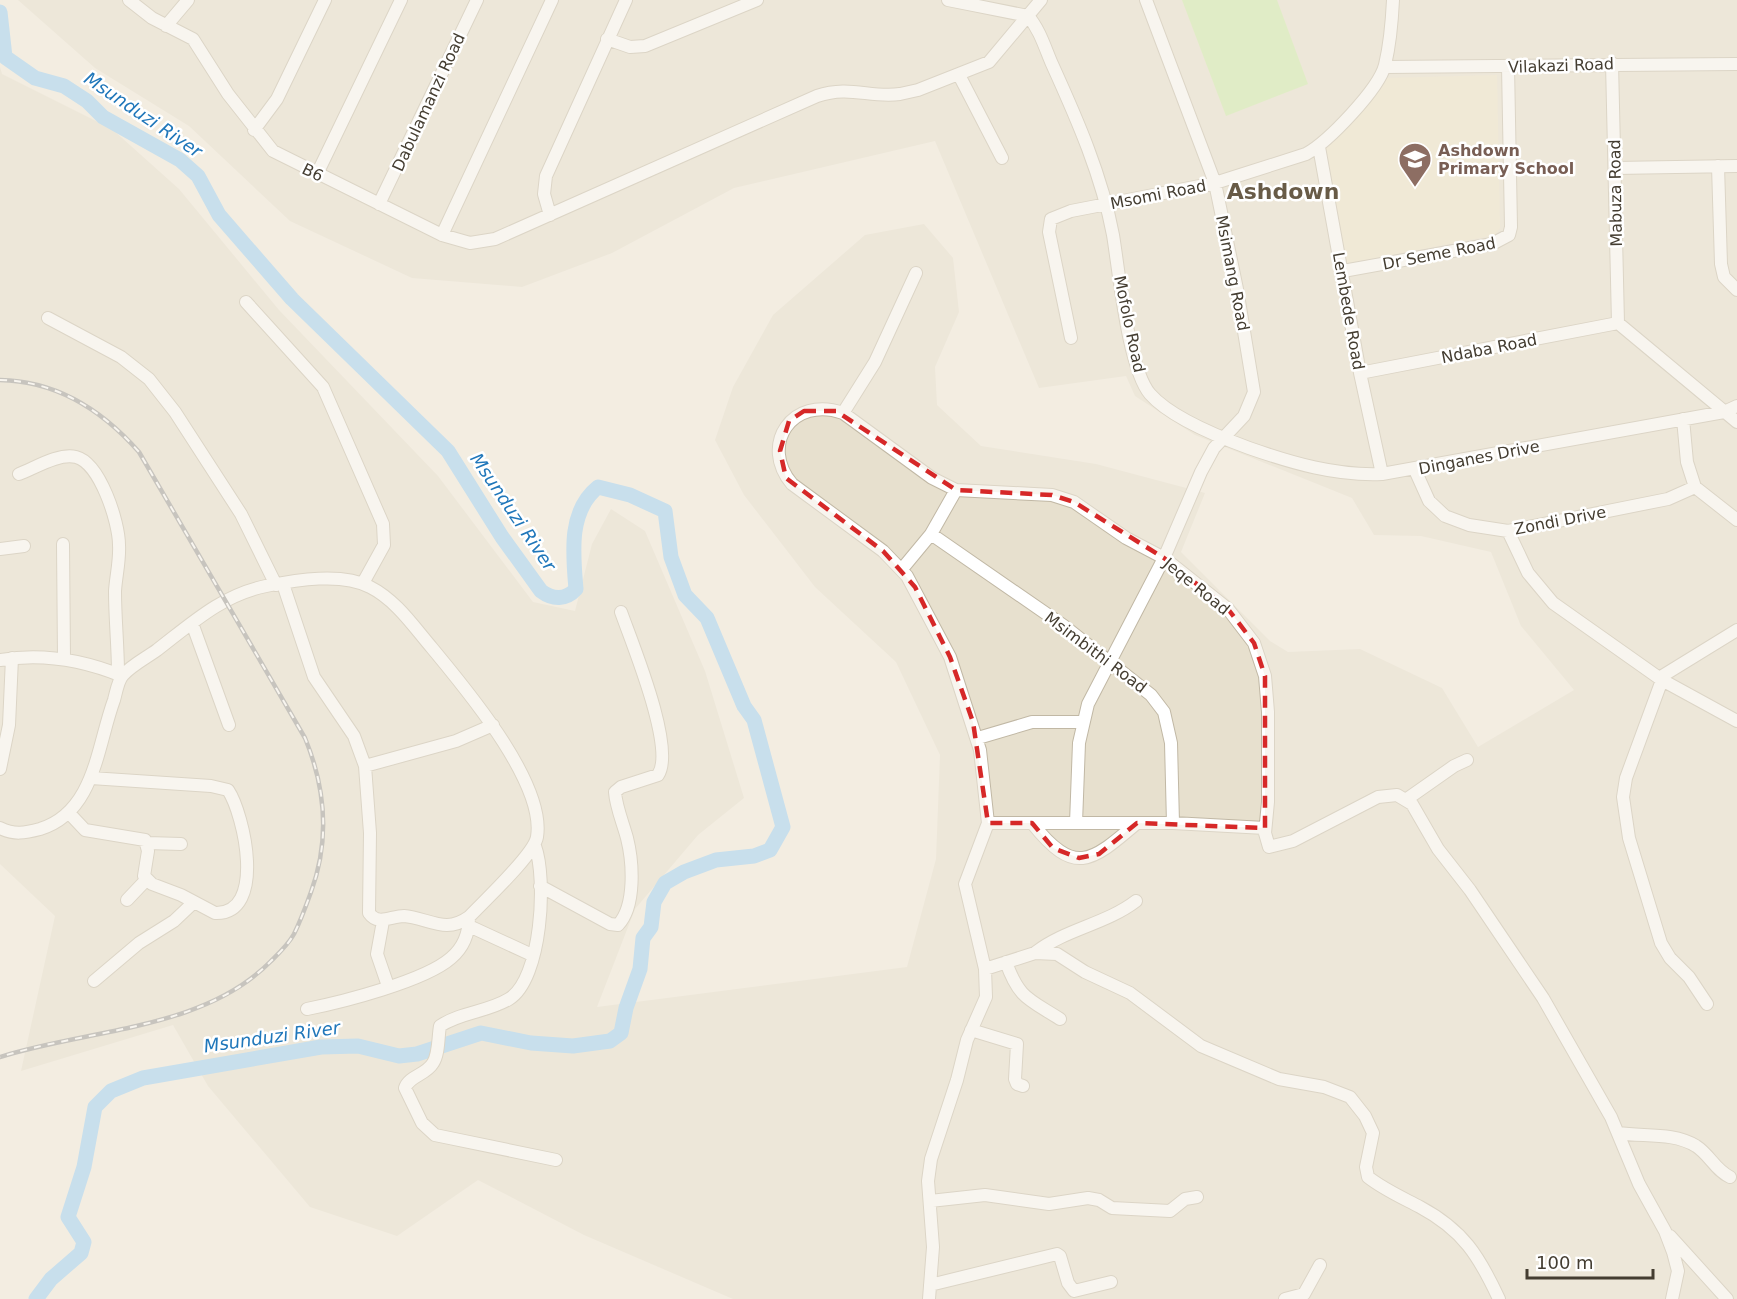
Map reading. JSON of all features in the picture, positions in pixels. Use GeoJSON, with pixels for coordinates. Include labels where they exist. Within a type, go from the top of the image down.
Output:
{"type":"FeatureCollection","features":[{"type":"Feature","properties":{"kind":"street","name":"B6"},"geometry":{"type":"LineString","coordinates":[[129,0],[152,18],[193,39],[228,94],[254,130],[273,151],[442,235],[470,243],[483,242],[507,234],[629,177],[817,96],[842,90],[900,94],[983,66],[996,57],[1041,0]]}},
{"type":"Feature","properties":{"kind":"street"},"geometry":{"type":"LineString","coordinates":[[166,26],[188,0]]}},
{"type":"Feature","properties":{"kind":"street"},"geometry":{"type":"LineString","coordinates":[[254,130],[277,99],[325,0]]}},
{"type":"Feature","properties":{"kind":"street"},"geometry":{"type":"LineString","coordinates":[[317,174],[401,0]]}},
{"type":"Feature","properties":{"kind":"street","name":"Dabulamanzi Road"},"geometry":{"type":"LineString","coordinates":[[379,204],[477,0]]}},
{"type":"Feature","properties":{"kind":"street"},"geometry":{"type":"LineString","coordinates":[[442,235],[552,0]]}},
{"type":"Feature","properties":{"kind":"street"},"geometry":{"type":"LineString","coordinates":[[550,215],[544,194],[546,176],[626,0]]}},
{"type":"Feature","properties":{"kind":"street"},"geometry":{"type":"LineString","coordinates":[[607,39],[630,47],[645,46],[757,0]]}},
{"type":"Feature","properties":{"kind":"street"},"geometry":{"type":"LineString","coordinates":[[948,0],[1028,16]]}},
{"type":"Feature","properties":{"kind":"street","name":"Msimang Road"},"geometry":{"type":"LineString","coordinates":[[1076,823],[1083,722],[1088,704],[1107,662],[1164,558],[1201,472],[1222,438],[1244,416],[1254,392],[1237,289],[1215,183],[1146,0]]}},
{"type":"Feature","properties":{"kind":"street","name":"Msomi Road"},"geometry":{"type":"LineString","coordinates":[[1071,338],[1049,224],[1060,214],[1215,183],[1306,154],[1319,147],[1356,107],[1385,67],[1393,0]]}},
{"type":"Feature","properties":{"kind":"street","name":"Mofolo Road"},"geometry":{"type":"LineString","coordinates":[[1028,16],[1038,29],[1065,93],[1106,204],[1133,348],[1146,388],[1168,407],[1222,438]]}},
{"type":"Feature","properties":{"kind":"street","name":"Vilakazi Road"},"geometry":{"type":"LineString","coordinates":[[1385,67],[1612,63],[1737,64]]}},
{"type":"Feature","properties":{"kind":"street","name":"Mabuza Road"},"geometry":{"type":"LineString","coordinates":[[1612,63],[1618,323]]}},
{"type":"Feature","properties":{"kind":"street","name":"Dr Seme Road"},"geometry":{"type":"LineString","coordinates":[[1343,271],[1492,244],[1509,235],[1511,227],[1508,66]]}},
{"type":"Feature","properties":{"kind":"street"},"geometry":{"type":"LineString","coordinates":[[959,75],[1002,158]]}},
{"type":"Feature","properties":{"kind":"street","name":"Lembede Road"},"geometry":{"type":"LineString","coordinates":[[1319,147],[1360,373],[1382,474]]}},
{"type":"Feature","properties":{"kind":"street"},"geometry":{"type":"LineString","coordinates":[[1718,166],[1720,264],[1724,277],[1737,290]]}},
{"type":"Feature","properties":{"kind":"street"},"geometry":{"type":"LineString","coordinates":[[1615,168],[1737,166]]}},
{"type":"Feature","properties":{"kind":"street"},"geometry":{"type":"LineString","coordinates":[[843,413],[875,363],[916,273]]}},
{"type":"Feature","properties":{"kind":"street"},"geometry":{"type":"LineString","coordinates":[[246,302],[322,387],[383,524],[384,545],[363,583]]}},
{"type":"Feature","properties":{"kind":"street"},"geometry":{"type":"LineString","coordinates":[[48,318],[121,357],[149,379],[175,412],[228,494],[280,584],[314,677],[354,736],[365,766],[370,833],[367,905],[371,916],[383,921],[404,916],[446,925],[469,922],[532,955]]}},
{"type":"Feature","properties":{"kind":"street"},"geometry":{"type":"LineString","coordinates":[[1618,323],[1737,422]]}},
{"type":"Feature","properties":{"kind":"street","name":"Ndaba Road"},"geometry":{"type":"LineString","coordinates":[[1360,373],[1618,323]]}},
{"type":"Feature","properties":{"kind":"street","name":"Dinganes Drive"},"geometry":{"type":"LineString","coordinates":[[1222,438],[1309,466],[1354,474],[1382,474],[1415,470],[1724,412],[1737,406]]}},
{"type":"Feature","properties":{"kind":"street"},"geometry":{"type":"LineString","coordinates":[[902,569],[931,534],[956,490],[932,478],[843,413],[816,409],[804,411],[789,421],[781,438],[780,451],[786,478],[807,498],[851,527],[902,569],[920,596],[947,650],[978,738],[988,823],[965,884],[985,969],[986,998],[971,1030],[931,1159],[928,1181],[933,1247],[929,1299]]}},
{"type":"Feature","properties":{"kind":"street"},"geometry":{"type":"LineString","coordinates":[[1683,419],[1687,462],[1695,488],[1737,520]]}},
{"type":"Feature","properties":{"kind":"street"},"geometry":{"type":"LineString","coordinates":[[0,828],[9,832],[32,831],[52,824],[69,813],[91,778],[120,675],[115,591],[119,545],[114,515],[104,491],[87,463],[75,457],[51,461],[19,474]]}},
{"type":"Feature","properties":{"kind":"street","name":"Zondi Drive"},"geometry":{"type":"LineString","coordinates":[[1415,470],[1429,501],[1444,516],[1468,525],[1508,531],[1668,499],[1695,488]]}},
{"type":"Feature","properties":{"kind":"street","name":"Jeqe Road"},"geometry":{"type":"LineString","coordinates":[[956,490],[1052,495],[1066,498],[1080,505],[1126,538],[1164,558],[1228,609],[1248,633],[1258,653],[1264,676],[1268,711],[1268,802],[1265,828]]}},
{"type":"Feature","properties":{"kind":"street"},"geometry":{"type":"LineString","coordinates":[[1508,531],[1528,573],[1544,595],[1614,648],[1660,679],[1737,721]]}},
{"type":"Feature","properties":{"kind":"street","name":"Msimbithi Road"},"geometry":{"type":"LineString","coordinates":[[931,534],[1138,682],[1164,712],[1173,759],[1173,823]]}},
{"type":"Feature","properties":{"kind":"street"},"geometry":{"type":"LineString","coordinates":[[63,544],[64,659]]}},
{"type":"Feature","properties":{"kind":"street"},"geometry":{"type":"LineString","coordinates":[[0,549],[24,546]]}},
{"type":"Feature","properties":{"kind":"street"},"geometry":{"type":"LineString","coordinates":[[120,675],[225,599],[280,584],[344,580],[363,583],[394,604],[493,725],[519,772],[533,805],[537,825],[535,846],[541,864],[541,921],[522,983],[510,999],[440,1026],[434,1061],[427,1070],[408,1081],[405,1088],[428,1130],[435,1135],[493,1149],[556,1160]]}},
{"type":"Feature","properties":{"kind":"street"},"geometry":{"type":"LineString","coordinates":[[540,886],[611,925],[618,925],[624,918],[630,888],[630,860],[616,790],[658,775],[662,767],[664,747],[642,668],[621,612]]}},
{"type":"Feature","properties":{"kind":"street"},"geometry":{"type":"LineString","coordinates":[[192,623],[229,726]]}},
{"type":"Feature","properties":{"kind":"street"},"geometry":{"type":"LineString","coordinates":[[1707,1004],[1689,977],[1664,949],[1626,824],[1624,785],[1660,679],[1737,630]]}},
{"type":"Feature","properties":{"kind":"street"},"geometry":{"type":"LineString","coordinates":[[0,769],[9,725],[6,659],[64,659],[120,675]]}},
{"type":"Feature","properties":{"kind":"street"},"geometry":{"type":"LineString","coordinates":[[978,738],[1032,722],[1083,722]]}},
{"type":"Feature","properties":{"kind":"street"},"geometry":{"type":"LineString","coordinates":[[365,766],[456,741],[493,725]]}},
{"type":"Feature","properties":{"kind":"street"},"geometry":{"type":"LineString","coordinates":[[1407,799],[1454,766],[1467,760]]}},
{"type":"Feature","properties":{"kind":"street"},"geometry":{"type":"LineString","coordinates":[[91,778],[211,786],[228,790],[248,859],[249,868],[244,889],[234,905],[223,912],[215,913],[193,903],[146,880],[144,872],[147,843]]}},
{"type":"Feature","properties":{"kind":"street"},"geometry":{"type":"LineString","coordinates":[[988,823],[1173,823],[1265,828],[1267,843],[1275,848],[1373,799],[1394,795],[1407,799],[1415,807],[1438,849],[1470,890],[1543,998],[1618,1133],[1638,1184],[1665,1231],[1678,1271],[1671,1299]]}},
{"type":"Feature","properties":{"kind":"street"},"geometry":{"type":"LineString","coordinates":[[69,813],[85,830],[130,836],[147,843],[181,844]]}},
{"type":"Feature","properties":{"kind":"street"},"geometry":{"type":"LineString","coordinates":[[1032,823],[1053,848],[1065,855],[1078,858],[1099,854],[1137,823]]}},
{"type":"Feature","properties":{"kind":"street"},"geometry":{"type":"LineString","coordinates":[[307,1009],[357,998],[445,963],[463,945],[469,922],[535,846]]}},
{"type":"Feature","properties":{"kind":"street"},"geometry":{"type":"LineString","coordinates":[[127,900],[146,880]]}},
{"type":"Feature","properties":{"kind":"street"},"geometry":{"type":"LineString","coordinates":[[985,969],[1035,953],[1050,943],[1118,913],[1136,901]]}},
{"type":"Feature","properties":{"kind":"street"},"geometry":{"type":"LineString","coordinates":[[94,981],[139,943],[174,921],[193,903]]}},
{"type":"Feature","properties":{"kind":"street"},"geometry":{"type":"LineString","coordinates":[[383,921],[377,954],[388,986]]}},
{"type":"Feature","properties":{"kind":"street"},"geometry":{"type":"LineString","coordinates":[[1035,953],[1057,954],[1085,972],[1123,989],[1191,1040],[1219,1055],[1279,1079],[1324,1087],[1350,1096],[1365,1116],[1373,1133],[1366,1167],[1368,1177],[1451,1228],[1480,1258],[1498,1299]]}},
{"type":"Feature","properties":{"kind":"street"},"geometry":{"type":"LineString","coordinates":[[1006,962],[1015,986],[1022,994],[1060,1019]]}},
{"type":"Feature","properties":{"kind":"street"},"geometry":{"type":"LineString","coordinates":[[971,1030],[1017,1044],[1016,1079],[1017,1084],[1023,1086]]}},
{"type":"Feature","properties":{"kind":"street"},"geometry":{"type":"LineString","coordinates":[[1618,1133],[1664,1136],[1687,1142],[1702,1151],[1717,1169],[1730,1178]]}},
{"type":"Feature","properties":{"kind":"street"},"geometry":{"type":"LineString","coordinates":[[930,1201],[985,1195],[1048,1204],[1088,1198],[1099,1200],[1112,1208],[1170,1211],[1185,1199],[1197,1197]]}},
{"type":"Feature","properties":{"kind":"street"},"geometry":{"type":"LineString","coordinates":[[1665,1231],[1727,1299]]}},
{"type":"Feature","properties":{"kind":"street"},"geometry":{"type":"LineString","coordinates":[[930,1285],[1056,1254],[1060,1256],[1068,1283],[1074,1291],[1111,1282]]}},
{"type":"Feature","properties":{"kind":"street"},"geometry":{"type":"LineString","coordinates":[[1285,1299],[1304,1294],[1320,1265]]}},
{"type":"Feature","properties":{"kind":"highlighted area"},"geometry":{"type":"Polygon","coordinates":[[[804,411],[836,411],[956,490],[1052,495],[1074,502],[1164,558],[1228,609],[1254,643],[1265,676],[1265,828],[1137,823],[1099,854],[1079,858],[1053,848],[1032,823],[988,823],[973,722],[950,657],[915,587],[883,551],[786,478],[780,451],[789,421],[804,411]]]}},
{"type":"Feature","properties":{"kind":"shaded area"},"geometry":{"type":"Polygon","coordinates":[[[18,0],[1737,0],[1737,1299],[733,1299],[584,1235],[478,1180],[397,1236],[310,1207],[208,1086],[173,1025],[21,1071],[55,916],[0,864],[0,67],[2,74],[112,129],[179,189],[279,310],[438,476],[533,602],[575,611],[592,544],[611,509],[645,531],[705,671],[744,798],[698,835],[635,909],[597,1007],[907,967],[936,859],[940,755],[896,662],[815,587],[744,495],[715,440],[733,387],[773,315],[865,235],[924,224],[953,258],[959,312],[935,367],[937,405],[981,446],[1096,464],[1205,493],[1181,552],[1270,641],[1288,652],[1360,649],[1442,688],[1478,747],[1574,690],[1521,626],[1491,552],[1421,536],[1374,535],[1352,498],[1195,435],[1135,396],[1126,376],[1039,388],[935,141],[734,188],[612,253],[522,287],[412,278],[290,221],[189,126],[95,68],[18,0]]]}},
{"type":"Feature","properties":{"kind":"shaded area","name":"Ashdown Primary School"},"geometry":{"type":"Polygon","coordinates":[[[1497,75],[1500,228],[1495,235],[1345,264],[1323,149],[1386,78],[1497,75]]]}},
{"type":"Feature","properties":{"kind":"green space"},"geometry":{"type":"Polygon","coordinates":[[[1182,0],[1277,0],[1308,84],[1226,116],[1182,0]]]}},
{"type":"Feature","properties":{"kind":"waterway","name":"Msunduzi River"},"geometry":{"type":"LineString","coordinates":[[0,12],[5,57],[35,78],[64,86],[87,101],[103,117],[180,160],[198,176],[219,215],[292,299],[448,451],[502,537],[541,591],[559,598],[576,589],[574,548],[577,521],[581,508],[598,487],[630,495],[665,511],[671,557],[685,595],[707,618],[744,706],[754,720],[783,827],[770,850],[754,856],[716,860],[684,872],[665,883],[654,902],[651,927],[643,938],[640,969],[626,1008],[621,1033],[610,1041],[573,1046],[531,1043],[481,1033],[417,1054],[399,1056],[358,1046],[321,1047],[143,1078],[111,1091],[95,1107],[84,1167],[68,1217],[84,1242],[81,1253],[51,1279],[36,1299]]}},
{"type":"Feature","properties":{"kind":"railway"},"geometry":{"type":"LineString","coordinates":[[0,380],[21,382],[60,392],[94,411],[139,452],[305,738],[317,776],[323,815],[323,834],[317,873],[296,929],[280,953],[243,984],[212,1002],[178,1015],[0,1057]]}},
{"type":"Feature","properties":{"kind":"place","name":"Ashdown Primary School"},"geometry":{"type":"Point","coordinates":[1415,188]}},
{"type":"Feature","properties":{"kind":"district","name":"Ashdown"},"geometry":{"type":"Point","coordinates":[1283,191]}}]}
